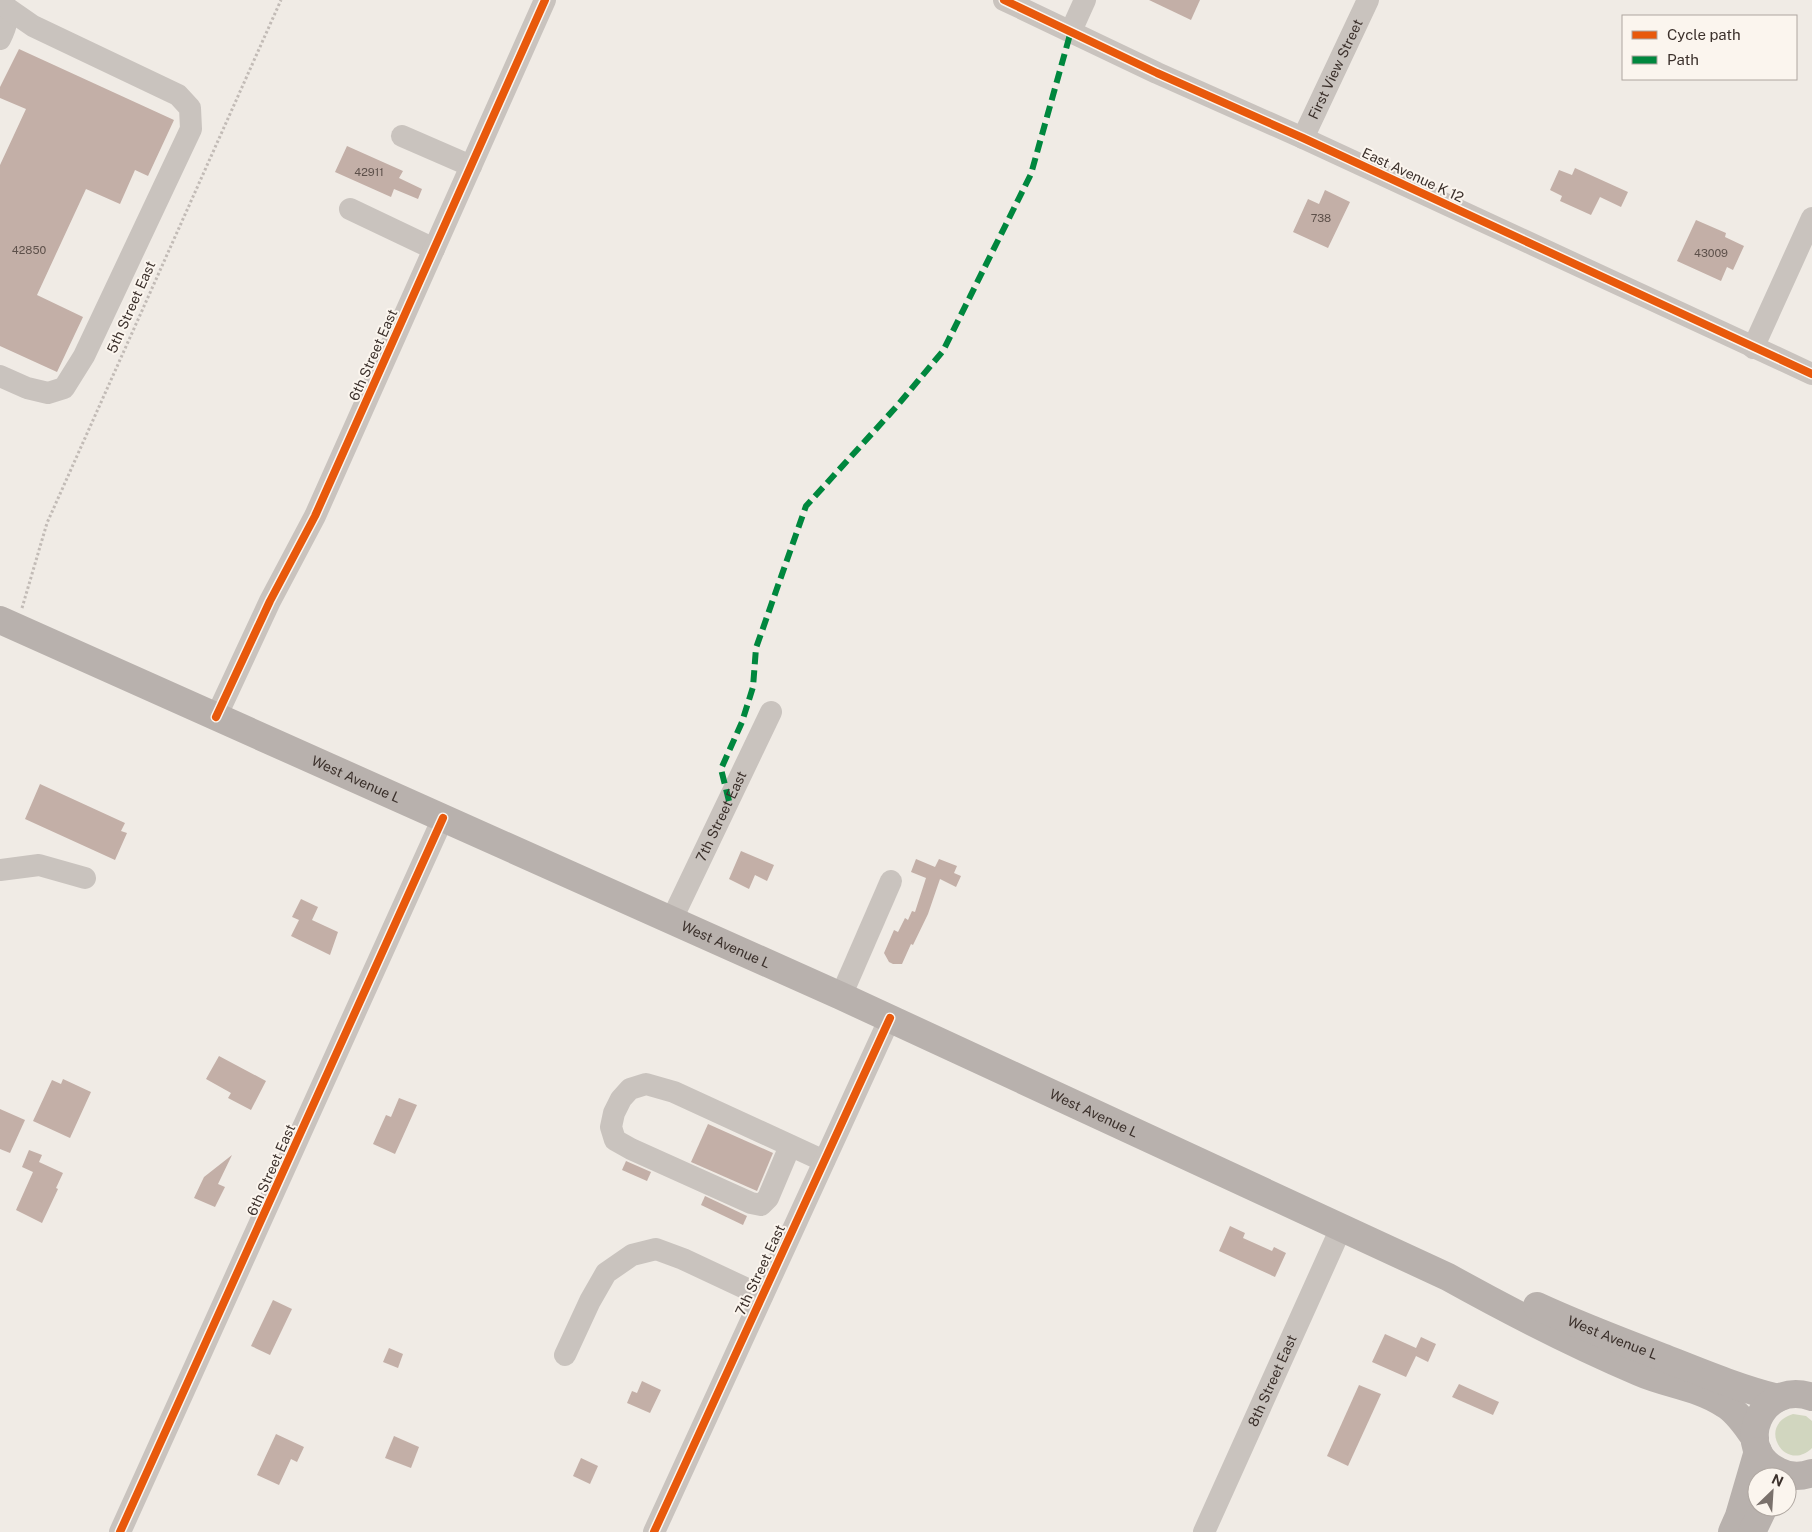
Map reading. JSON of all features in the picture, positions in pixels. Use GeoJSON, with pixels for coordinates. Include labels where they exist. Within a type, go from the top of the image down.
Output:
{"type":"FeatureCollection","features":[{"type":"Feature","properties":{"kind":"main road","name":"West Avenue L"},"geometry":{"type":"LineString","coordinates":[[8,624],[890,1018],[1448,1277],[1510,1312],[1578,1346],[1643,1374],[1709,1396],[1725,1404],[1746,1425],[1764,1461],[1773,1469],[1798,1477]]}},
{"type":"Feature","properties":{"kind":"main road","name":"West Avenue L"},"geometry":{"type":"LineString","coordinates":[[1448,1277],[1507,1292],[1578,1324],[1750,1391],[1798,1392]]}},
{"type":"Feature","properties":{"kind":"main road"},"geometry":{"type":"LineString","coordinates":[[1732,1532],[1742,1506],[1756,1444],[1756,1425],[1760,1414],[1768,1404],[1798,1392]]}},
{"type":"Feature","properties":{"kind":"main road"},"geometry":{"type":"LineString","coordinates":[[1752,1532],[1759,1517]]}},
{"type":"Feature","properties":{"kind":"street","name":"6th Street East"},"geometry":{"type":"LineString","coordinates":[[216,717],[270,601],[315,516],[545,0]]}},
{"type":"Feature","properties":{"kind":"street","name":"East Avenue K 12"},"geometry":{"type":"LineString","coordinates":[[1004,0],[1157,73],[1303,138],[1812,374]]}},
{"type":"Feature","properties":{"kind":"street"},"geometry":{"type":"LineString","coordinates":[[1070,31],[1085,0]]}},
{"type":"Feature","properties":{"kind":"street","name":"First View Street"},"geometry":{"type":"LineString","coordinates":[[1303,138],[1368,0]]}},
{"type":"Feature","properties":{"kind":"street"},"geometry":{"type":"LineString","coordinates":[[0,39],[7,24],[5,4]]}},
{"type":"Feature","properties":{"kind":"street"},"geometry":{"type":"LineString","coordinates":[[0,376],[27,388],[48,393],[64,388],[84,356],[191,129],[190,108],[178,95],[32,26],[5,4]]}},
{"type":"Feature","properties":{"kind":"street"},"geometry":{"type":"LineString","coordinates":[[402,136],[471,166]]}},
{"type":"Feature","properties":{"kind":"street"},"geometry":{"type":"LineString","coordinates":[[350,209],[434,249]]}},
{"type":"Feature","properties":{"kind":"street"},"geometry":{"type":"LineString","coordinates":[[1753,348],[1812,218]]}},
{"type":"Feature","properties":{"kind":"street","name":"7th Street East"},"geometry":{"type":"LineString","coordinates":[[671,921],[771,712]]}},
{"type":"Feature","properties":{"kind":"street","name":"6th Street East"},"geometry":{"type":"LineString","coordinates":[[120,1532],[443,818]]}},
{"type":"Feature","properties":{"kind":"street"},"geometry":{"type":"LineString","coordinates":[[0,870],[40,865],[85,878]]}},
{"type":"Feature","properties":{"kind":"street"},"geometry":{"type":"LineString","coordinates":[[841,996],[891,882]]}},
{"type":"Feature","properties":{"kind":"street","name":"7th Street East"},"geometry":{"type":"LineString","coordinates":[[654,1532],[890,1018]]}},
{"type":"Feature","properties":{"kind":"street"},"geometry":{"type":"LineString","coordinates":[[790,1146],[768,1198],[761,1205],[751,1204],[631,1149],[615,1140],[611,1126],[614,1113],[621,1099],[630,1089],[646,1084],[674,1092],[824,1161]]}},
{"type":"Feature","properties":{"kind":"street","name":"8th Street East"},"geometry":{"type":"LineString","coordinates":[[1204,1532],[1341,1228]]}},
{"type":"Feature","properties":{"kind":"street"},"geometry":{"type":"LineString","coordinates":[[565,1355],[590,1301],[606,1273],[632,1255],[656,1249],[683,1259],[762,1296]]}},
{"type":"Feature","properties":{"kind":"green space"},"geometry":{"type":"Polygon","coordinates":[[[1793,1414],[1806,1416],[1812,1421],[1812,1448],[1802,1454],[1793,1455],[1785,1452],[1778,1445],[1775,1437],[1776,1428],[1782,1420],[1793,1414]]]}},
{"type":"Feature","properties":{"kind":"building"},"geometry":{"type":"Polygon","coordinates":[[[1149,0],[1200,0],[1191,20],[1149,0]]]}},
{"type":"Feature","properties":{"kind":"building"},"geometry":{"type":"Polygon","coordinates":[[[19,49],[174,120],[148,176],[135,170],[120,204],[86,189],[37,295],[83,317],[57,372],[0,346],[0,165],[26,109],[0,98],[0,87],[19,49]]]}},
{"type":"Feature","properties":{"kind":"building"},"geometry":{"type":"Polygon","coordinates":[[[347,146],[403,171],[399,178],[422,189],[418,199],[394,189],[391,197],[335,172],[347,146]]]}},
{"type":"Feature","properties":{"kind":"building"},"geometry":{"type":"Polygon","coordinates":[[[1575,168],[1628,192],[1621,207],[1600,197],[1591,215],[1560,201],[1562,196],[1550,190],[1559,170],[1572,175],[1575,168]]]}},
{"type":"Feature","properties":{"kind":"building"},"geometry":{"type":"Polygon","coordinates":[[[1325,190],[1350,202],[1328,248],[1293,232],[1308,199],[1319,204],[1325,190]]]}},
{"type":"Feature","properties":{"kind":"building"},"geometry":{"type":"Polygon","coordinates":[[[1696,220],[1726,233],[1725,237],[1744,246],[1733,270],[1727,267],[1721,281],[1677,261],[1696,220]]]}},
{"type":"Feature","properties":{"kind":"building"},"geometry":{"type":"Polygon","coordinates":[[[40,784],[125,823],[121,831],[127,833],[115,860],[25,819],[40,784]]]}},
{"type":"Feature","properties":{"kind":"building"},"geometry":{"type":"Polygon","coordinates":[[[741,851],[774,865],[767,881],[755,875],[749,889],[729,879],[741,851]]]}},
{"type":"Feature","properties":{"kind":"building"},"geometry":{"type":"Polygon","coordinates":[[[916,859],[935,867],[939,859],[957,866],[954,873],[961,876],[956,887],[940,879],[928,914],[913,945],[911,944],[902,964],[893,964],[889,962],[884,953],[894,930],[898,932],[905,918],[908,920],[912,911],[915,912],[926,878],[911,872],[916,859]]]}},
{"type":"Feature","properties":{"kind":"building"},"geometry":{"type":"Polygon","coordinates":[[[301,899],[318,907],[312,920],[338,932],[330,955],[291,936],[299,920],[292,917],[301,899]]]}},
{"type":"Feature","properties":{"kind":"building"},"geometry":{"type":"Polygon","coordinates":[[[219,1056],[266,1081],[251,1110],[228,1098],[231,1093],[206,1079],[219,1056]]]}},
{"type":"Feature","properties":{"kind":"building"},"geometry":{"type":"Polygon","coordinates":[[[63,1079],[91,1092],[70,1138],[33,1121],[52,1080],[61,1084],[63,1079]]]}},
{"type":"Feature","properties":{"kind":"building"},"geometry":{"type":"Polygon","coordinates":[[[399,1098],[417,1105],[395,1154],[373,1144],[386,1115],[391,1117],[399,1098]]]}},
{"type":"Feature","properties":{"kind":"building"},"geometry":{"type":"Polygon","coordinates":[[[0,1109],[25,1120],[10,1153],[0,1149],[0,1109]]]}},
{"type":"Feature","properties":{"kind":"building"},"geometry":{"type":"Polygon","coordinates":[[[708,1124],[773,1153],[757,1191],[691,1162],[708,1124]]]}},
{"type":"Feature","properties":{"kind":"building"},"geometry":{"type":"Polygon","coordinates":[[[29,1150],[42,1155],[39,1162],[63,1173],[56,1188],[58,1189],[42,1223],[16,1210],[33,1172],[22,1167],[29,1150]]]}},
{"type":"Feature","properties":{"kind":"building"},"geometry":{"type":"Polygon","coordinates":[[[232,1155],[218,1184],[225,1187],[215,1207],[194,1198],[204,1177],[232,1155]]]}},
{"type":"Feature","properties":{"kind":"building"},"geometry":{"type":"Polygon","coordinates":[[[626,1161],[651,1172],[647,1181],[622,1170],[626,1161]]]}},
{"type":"Feature","properties":{"kind":"building"},"geometry":{"type":"Polygon","coordinates":[[[705,1196],[747,1216],[743,1225],[701,1205],[705,1196]]]}},
{"type":"Feature","properties":{"kind":"building"},"geometry":{"type":"Polygon","coordinates":[[[1230,1226],[1245,1233],[1243,1238],[1272,1251],[1274,1247],[1286,1253],[1275,1277],[1219,1251],[1230,1226]]]}},
{"type":"Feature","properties":{"kind":"building"},"geometry":{"type":"Polygon","coordinates":[[[273,1300],[292,1309],[270,1355],[251,1346],[273,1300]]]}},
{"type":"Feature","properties":{"kind":"building"},"geometry":{"type":"Polygon","coordinates":[[[1385,1334],[1416,1348],[1421,1337],[1436,1344],[1428,1362],[1416,1356],[1406,1377],[1372,1362],[1385,1334]]]}},
{"type":"Feature","properties":{"kind":"building"},"geometry":{"type":"Polygon","coordinates":[[[389,1348],[403,1354],[398,1368],[383,1362],[389,1348]]]}},
{"type":"Feature","properties":{"kind":"building"},"geometry":{"type":"Polygon","coordinates":[[[642,1381],[661,1390],[650,1413],[627,1403],[632,1391],[637,1393],[642,1381]]]}},
{"type":"Feature","properties":{"kind":"building"},"geometry":{"type":"Polygon","coordinates":[[[1459,1384],[1499,1402],[1493,1415],[1452,1397],[1459,1384]]]}},
{"type":"Feature","properties":{"kind":"building"},"geometry":{"type":"Polygon","coordinates":[[[1359,1385],[1381,1394],[1348,1466],[1327,1456],[1359,1385]]]}},
{"type":"Feature","properties":{"kind":"building"},"geometry":{"type":"Polygon","coordinates":[[[276,1434],[304,1447],[297,1462],[291,1459],[279,1485],[257,1475],[276,1434]]]}},
{"type":"Feature","properties":{"kind":"building"},"geometry":{"type":"Polygon","coordinates":[[[394,1436],[419,1447],[411,1468],[385,1458],[394,1436]]]}},
{"type":"Feature","properties":{"kind":"building"},"geometry":{"type":"Polygon","coordinates":[[[581,1458],[598,1466],[590,1484],[573,1476],[581,1458]]]}},
{"type":"Feature","properties":{"kind":"marked path"},"geometry":{"type":"LineString","coordinates":[[729,801],[721,769],[742,722],[753,687],[756,648],[806,506],[897,406],[943,351],[1031,174],[1071,31]]}},
{"type":"Feature","properties":{"kind":"cycle path"},"geometry":{"type":"LineString","coordinates":[[216,717],[270,601],[315,516],[545,0]]}},
{"type":"Feature","properties":{"kind":"cycle path"},"geometry":{"type":"LineString","coordinates":[[1004,0],[1157,73],[1303,138],[1812,374]]}},
{"type":"Feature","properties":{"kind":"cycle path"},"geometry":{"type":"LineString","coordinates":[[120,1532],[443,818]]}},
{"type":"Feature","properties":{"kind":"cycle path"},"geometry":{"type":"LineString","coordinates":[[654,1532],[890,1018]]}}]}
